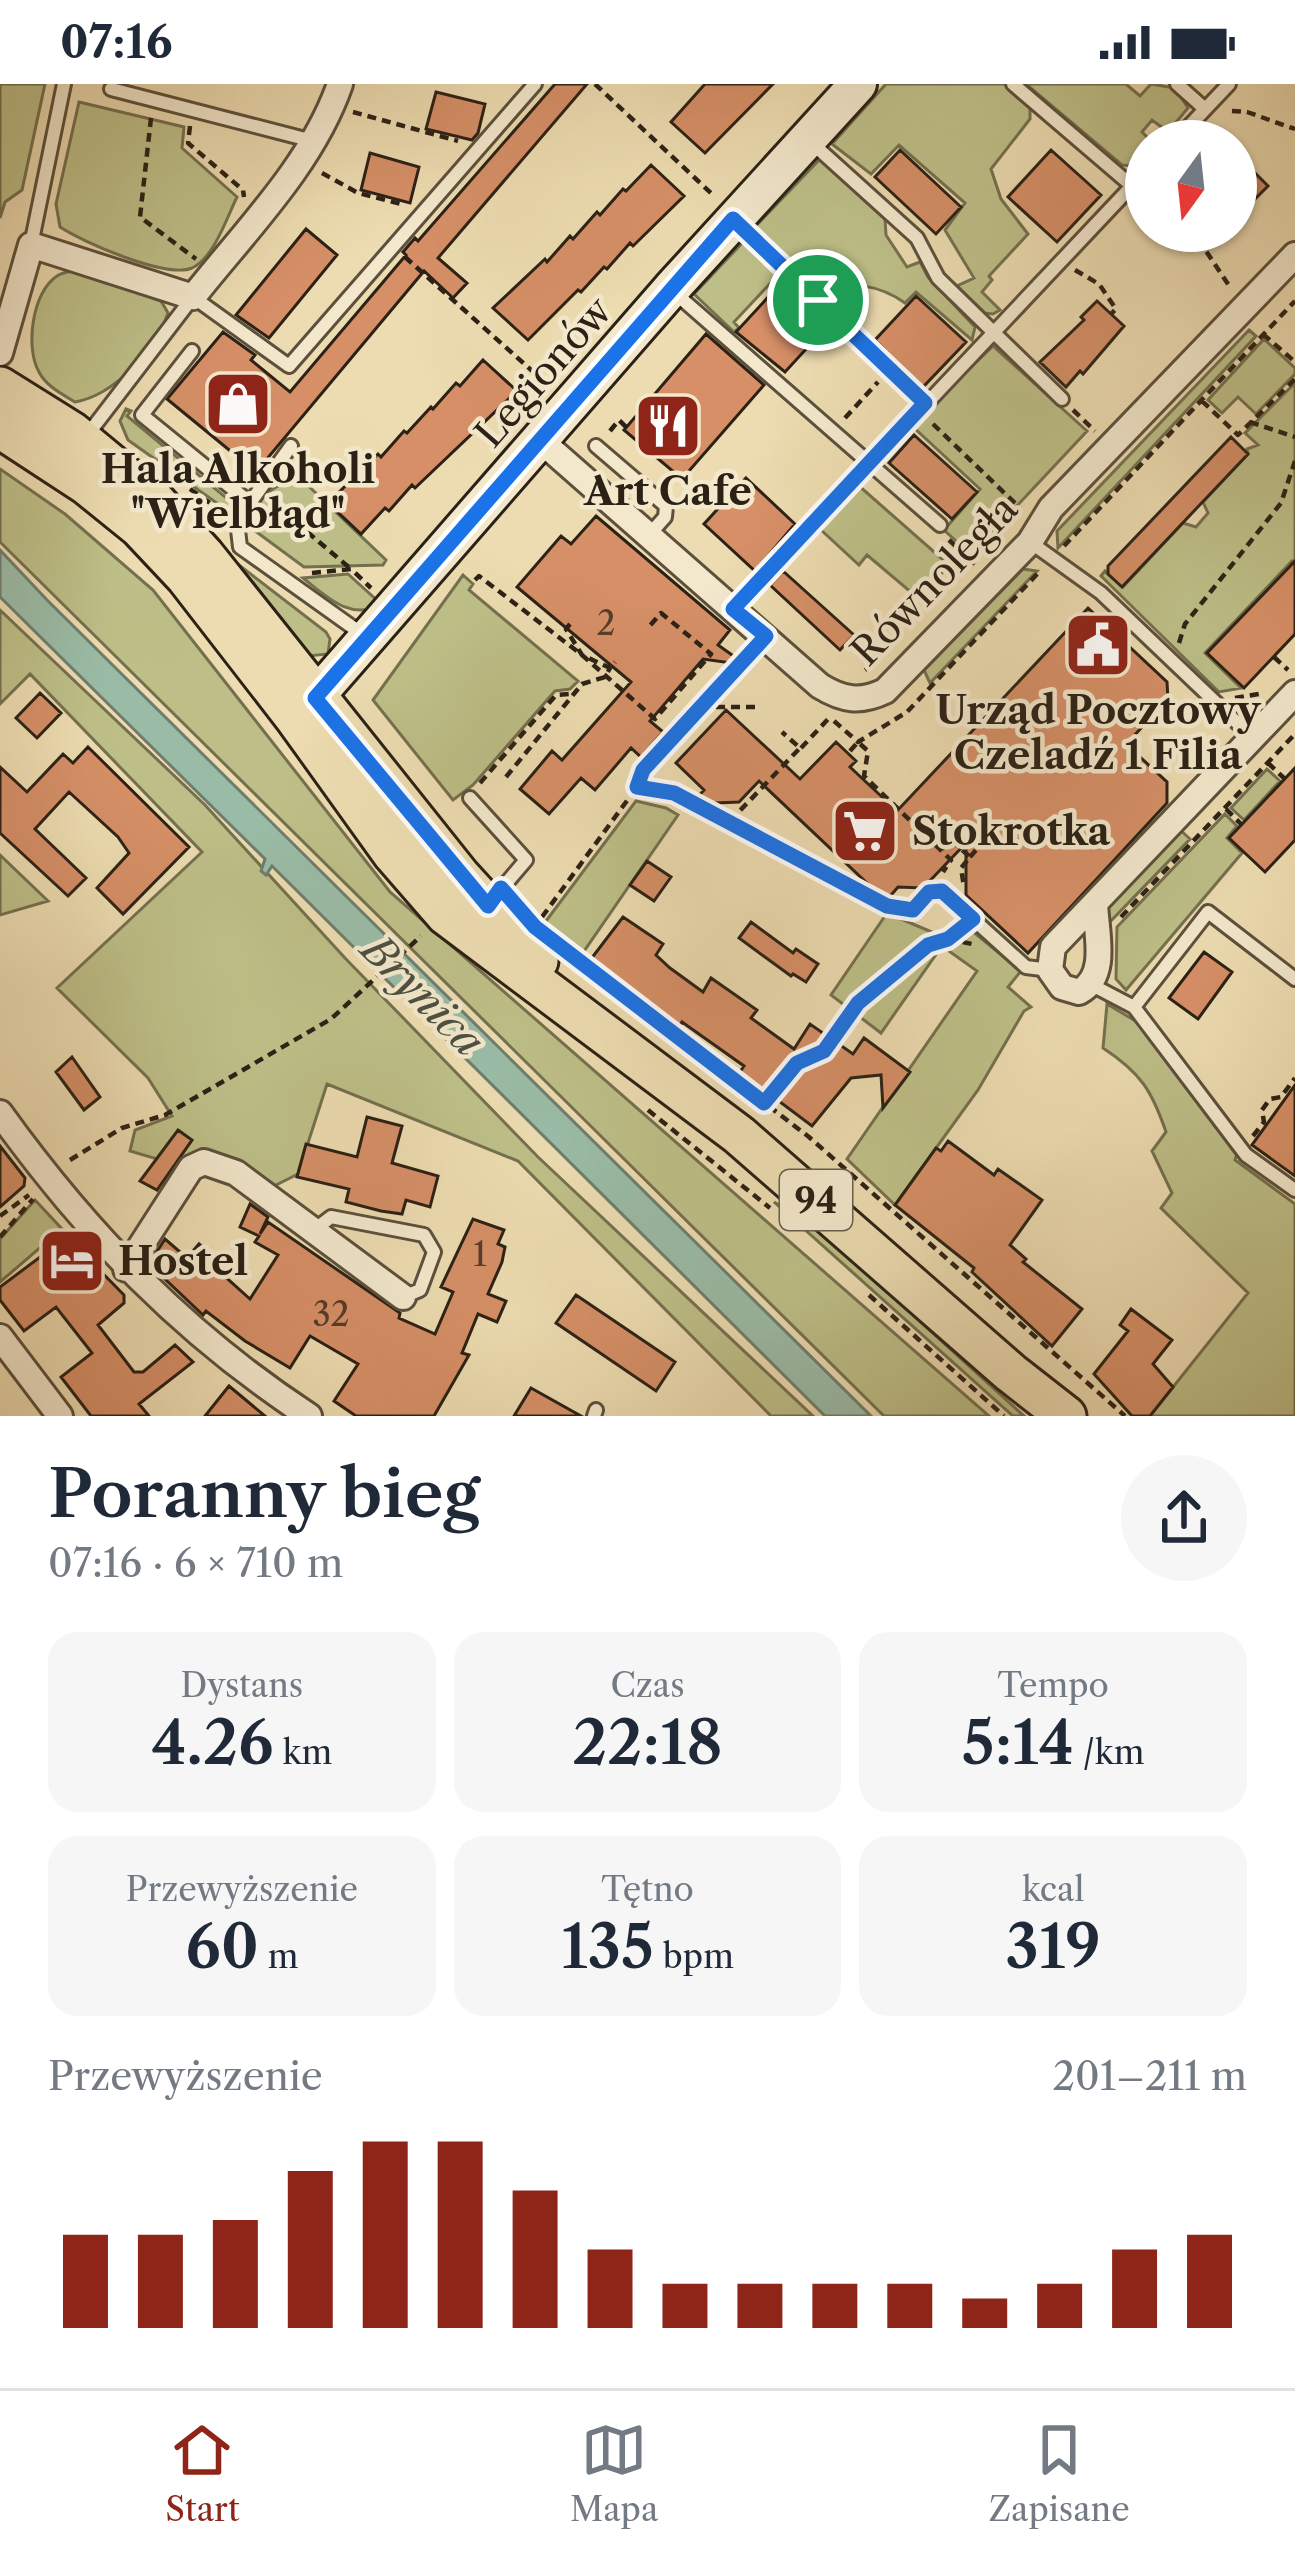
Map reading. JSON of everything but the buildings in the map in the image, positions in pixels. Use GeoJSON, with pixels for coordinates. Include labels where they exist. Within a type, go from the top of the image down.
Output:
{"type":"FeatureCollection","features":[{"type":"Feature","properties":{"kind":"main road","name":"94"},"geometry":{"type":"LineString","coordinates":[[0,386],[83,440],[154,500],[204,555],[306,709]]}},
{"type":"Feature","properties":{"kind":"main road","name":"94"},"geometry":{"type":"LineString","coordinates":[[0,428],[139,527],[306,709],[476,917],[610,1040],[739,1135],[1066,1416]]}},
{"type":"Feature","properties":{"kind":"street","name":"Legionów"},"geometry":{"type":"LineString","coordinates":[[306,709],[671,289],[858,84]]}},
{"type":"Feature","properties":{"kind":"street"},"geometry":{"type":"LineString","coordinates":[[0,352],[31,245],[193,297],[307,150],[336,95]]}},
{"type":"Feature","properties":{"kind":"street","name":"Równoległa"},"geometry":{"type":"LineString","coordinates":[[540,440],[820,686],[836,695],[868,699],[884,691],[1030,542],[1051,508],[1295,255]]}},
{"type":"Feature","properties":{"kind":"street"},"geometry":{"type":"LineString","coordinates":[[1095,904],[1098,972],[1092,985],[1079,992],[1062,986],[1050,970],[1053,947],[1253,737],[1286,692]]}},
{"type":"Feature","properties":{"kind":"street"},"geometry":{"type":"LineString","coordinates":[[0,1113],[47,1179],[126,1269],[252,1378],[308,1416]]}},
{"type":"Feature","properties":{"kind":"street"},"geometry":{"type":"LineString","coordinates":[[126,1269],[191,1168],[204,1162],[236,1173],[403,1297]]}},
{"type":"Feature","properties":{"kind":"street"},"geometry":{"type":"LineString","coordinates":[[0,1337],[60,1416]]}},
{"type":"Feature","properties":{"kind":"lane"},"geometry":{"type":"LineString","coordinates":[[31,245],[64,84]]}},
{"type":"Feature","properties":{"kind":"lane"},"geometry":{"type":"LineString","coordinates":[[83,440],[193,297],[290,366],[535,84]]}},
{"type":"Feature","properties":{"kind":"lane"},"geometry":{"type":"LineString","coordinates":[[1013,84],[1125,167]]}},
{"type":"Feature","properties":{"kind":"lane"},"geometry":{"type":"LineString","coordinates":[[1177,84],[1205,110]]}},
{"type":"Feature","properties":{"kind":"lane"},"geometry":{"type":"LineString","coordinates":[[1195,120],[1228,84]]}},
{"type":"Feature","properties":{"kind":"lane"},"geometry":{"type":"LineString","coordinates":[[111,89],[307,150]]}},
{"type":"Feature","properties":{"kind":"lane"},"geometry":{"type":"LineString","coordinates":[[808,139],[917,238],[938,278],[1062,399]]}},
{"type":"Feature","properties":{"kind":"lane"},"geometry":{"type":"LineString","coordinates":[[733,609],[1125,196]]}},
{"type":"Feature","properties":{"kind":"lane"},"geometry":{"type":"LineString","coordinates":[[733,219],[890,368],[922,406]]}},
{"type":"Feature","properties":{"kind":"lane"},"geometry":{"type":"LineString","coordinates":[[671,289],[940,525]]}},
{"type":"Feature","properties":{"kind":"lane"},"geometry":{"type":"LineString","coordinates":[[192,351],[142,416],[254,497]]}},
{"type":"Feature","properties":{"kind":"lane"},"geometry":{"type":"LineString","coordinates":[[290,446],[237,521],[241,547],[368,639]]}},
{"type":"Feature","properties":{"kind":"lane"},"geometry":{"type":"LineString","coordinates":[[596,446],[666,506],[665,517],[649,535]]}},
{"type":"Feature","properties":{"kind":"lane"},"geometry":{"type":"LineString","coordinates":[[1030,542],[1101,593],[1253,737]]}},
{"type":"Feature","properties":{"kind":"lane"},"geometry":{"type":"LineString","coordinates":[[470,798],[526,860],[476,917]]}},
{"type":"Feature","properties":{"kind":"lane"},"geometry":{"type":"LineString","coordinates":[[942,891],[1026,967],[1050,970]]}},
{"type":"Feature","properties":{"kind":"lane"},"geometry":{"type":"LineString","coordinates":[[1135,1007],[1208,913],[1295,979]]}},
{"type":"Feature","properties":{"kind":"lane"},"geometry":{"type":"LineString","coordinates":[[1092,985],[1135,1007],[1243,1151],[1295,1190]]}},
{"type":"Feature","properties":{"kind":"lane"},"geometry":{"type":"LineString","coordinates":[[313,1232],[331,1217],[424,1235],[434,1252],[420,1290],[403,1297]]}},
{"type":"Feature","properties":{"kind":"path"},"geometry":{"type":"LineString","coordinates":[[595,84],[733,219]]}},
{"type":"Feature","properties":{"kind":"path"},"geometry":{"type":"LineString","coordinates":[[336,95],[480,147]]}},
{"type":"Feature","properties":{"kind":"path"},"geometry":{"type":"LineString","coordinates":[[154,101],[140,217],[206,266]]}},
{"type":"Feature","properties":{"kind":"path"},"geometry":{"type":"LineString","coordinates":[[1205,110],[1247,112],[1295,129]]}},
{"type":"Feature","properties":{"kind":"path"},"geometry":{"type":"LineString","coordinates":[[190,124],[188,143],[243,190],[246,205],[261,211]]}},
{"type":"Feature","properties":{"kind":"path"},"geometry":{"type":"LineString","coordinates":[[307,150],[358,193],[423,210]]}},
{"type":"Feature","properties":{"kind":"path"},"geometry":{"type":"LineString","coordinates":[[392,245],[551,388]]}},
{"type":"Feature","properties":{"kind":"path"},"geometry":{"type":"LineString","coordinates":[[1207,252],[1245,306],[1253,326],[1295,362]]}},
{"type":"Feature","properties":{"kind":"path"},"geometry":{"type":"LineString","coordinates":[[1061,262],[1099,284],[1116,309],[1111,314]]}},
{"type":"Feature","properties":{"kind":"path"},"geometry":{"type":"LineString","coordinates":[[907,712],[1295,301]]}},
{"type":"Feature","properties":{"kind":"path"},"geometry":{"type":"LineString","coordinates":[[833,430],[890,368]]}},
{"type":"Feature","properties":{"kind":"path"},"geometry":{"type":"LineString","coordinates":[[1202,401],[1238,435],[1295,379]]}},
{"type":"Feature","properties":{"kind":"path"},"geometry":{"type":"LineString","coordinates":[[922,406],[1024,512]]}},
{"type":"Feature","properties":{"kind":"path"},"geometry":{"type":"LineString","coordinates":[[1250,422],[1295,437]]}},
{"type":"Feature","properties":{"kind":"path"},"geometry":{"type":"LineString","coordinates":[[1169,656],[1179,646],[1186,624],[1281,503],[1295,461]]}},
{"type":"Feature","properties":{"kind":"path"},"geometry":{"type":"LineString","coordinates":[[254,497],[351,569],[394,608]]}},
{"type":"Feature","properties":{"kind":"path"},"geometry":{"type":"LineString","coordinates":[[961,551],[975,564]]}},
{"type":"Feature","properties":{"kind":"path"},"geometry":{"type":"LineString","coordinates":[[306,574],[351,569]]}},
{"type":"Feature","properties":{"kind":"path"},"geometry":{"type":"LineString","coordinates":[[476,580],[479,576],[582,655],[655,719],[711,654],[661,613],[648,628]]}},
{"type":"Feature","properties":{"kind":"path"},"geometry":{"type":"LineString","coordinates":[[848,672],[865,671],[876,662],[884,644],[898,640],[904,626],[927,614]]}},
{"type":"Feature","properties":{"kind":"path"},"geometry":{"type":"LineString","coordinates":[[557,638],[568,626],[582,655]]}},
{"type":"Feature","properties":{"kind":"path"},"geometry":{"type":"LineString","coordinates":[[535,927],[637,787],[643,770],[766,636]]}},
{"type":"Feature","properties":{"kind":"path"},"geometry":{"type":"LineString","coordinates":[[506,777],[582,684],[605,677],[613,665],[582,655]]}},
{"type":"Feature","properties":{"kind":"path"},"geometry":{"type":"LineString","coordinates":[[1274,657],[1292,674],[1295,670]]}},
{"type":"Feature","properties":{"kind":"path"},"geometry":{"type":"LineString","coordinates":[[1217,704],[1286,692]]}},
{"type":"Feature","properties":{"kind":"path"},"geometry":{"type":"LineString","coordinates":[[470,798],[556,694],[572,696]]}},
{"type":"Feature","properties":{"kind":"path"},"geometry":{"type":"LineString","coordinates":[[699,707],[755,707]]}},
{"type":"Feature","properties":{"kind":"path"},"geometry":{"type":"LineString","coordinates":[[730,821],[830,717]]}},
{"type":"Feature","properties":{"kind":"path"},"geometry":{"type":"LineString","coordinates":[[782,732],[800,748]]}},
{"type":"Feature","properties":{"kind":"path"},"geometry":{"type":"LineString","coordinates":[[1111,928],[1295,734]]}},
{"type":"Feature","properties":{"kind":"path"},"geometry":{"type":"LineString","coordinates":[[866,766],[849,752],[858,742],[868,751],[866,766],[864,776],[942,849],[951,860],[942,870],[951,880],[982,843],[991,850]]}},
{"type":"Feature","properties":{"kind":"path"},"geometry":{"type":"LineString","coordinates":[[1268,763],[1285,779]]}},
{"type":"Feature","properties":{"kind":"path"},"geometry":{"type":"LineString","coordinates":[[637,787],[674,793],[887,906],[913,910],[929,892],[942,891]]}},
{"type":"Feature","properties":{"kind":"path"},"geometry":{"type":"LineString","coordinates":[[1225,808],[1242,824]]}},
{"type":"Feature","properties":{"kind":"path"},"geometry":{"type":"LineString","coordinates":[[947,825],[951,840],[970,857]]}},
{"type":"Feature","properties":{"kind":"path"},"geometry":{"type":"LineString","coordinates":[[942,849],[951,840]]}},
{"type":"Feature","properties":{"kind":"path"},"geometry":{"type":"LineString","coordinates":[[764,1103],[797,1063],[824,1051],[858,1003],[928,945],[948,939],[973,919]]}},
{"type":"Feature","properties":{"kind":"path"},"geometry":{"type":"LineString","coordinates":[[60,1166],[122,1128],[165,1115],[331,1018],[421,936]]}},
{"type":"Feature","properties":{"kind":"path"},"geometry":{"type":"LineString","coordinates":[[554,941],[764,1103],[1125,1416]]}},
{"type":"Feature","properties":{"kind":"path"},"geometry":{"type":"LineString","coordinates":[[1243,1151],[1264,1122],[1262,1110],[1270,1099],[1282,1096],[1295,1078]]}},
{"type":"Feature","properties":{"kind":"path"},"geometry":{"type":"LineString","coordinates":[[681,1139],[779,1214]]}},
{"type":"Feature","properties":{"kind":"path"},"geometry":{"type":"LineString","coordinates":[[0,1216],[38,1189],[0,1237]]}},
{"type":"Feature","properties":{"kind":"path"},"geometry":{"type":"LineString","coordinates":[[865,1292],[1004,1416]]}},
{"type":"Feature","properties":{"kind":"green space"},"geometry":{"type":"Polygon","coordinates":[[[0,84],[45,84],[22,190],[5,202],[0,218],[0,84]]]}},
{"type":"Feature","properties":{"kind":"green space"},"geometry":{"type":"Polygon","coordinates":[[[886,84],[1005,84],[1030,105],[1030,119],[991,169],[1001,199],[1028,234],[989,276],[992,280],[982,292],[1000,310],[993,314],[985,313],[957,286],[974,278],[945,230],[965,203],[899,145],[871,174],[832,144],[886,84]]]}},
{"type":"Feature","properties":{"kind":"green space"},"geometry":{"type":"Polygon","coordinates":[[[1026,84],[1126,84],[1140,96],[1151,84],[1175,88],[1188,108],[1178,120],[1125,120],[1122,165],[1026,84]]]}},
{"type":"Feature","properties":{"kind":"green space"},"geometry":{"type":"Polygon","coordinates":[[[79,102],[184,127],[182,148],[237,197],[200,263],[180,270],[145,264],[60,227],[56,204],[79,102]]]}},
{"type":"Feature","properties":{"kind":"green space"},"geometry":{"type":"Polygon","coordinates":[[[820,159],[885,219],[886,235],[907,267],[920,262],[975,327],[972,340],[916,292],[905,303],[873,288],[815,284],[758,235],[754,228],[820,159]]]}},
{"type":"Feature","properties":{"kind":"green space"},"geometry":{"type":"Polygon","coordinates":[[[745,240],[780,273],[734,322],[739,328],[734,332],[694,294],[745,240]]]}},
{"type":"Feature","properties":{"kind":"green space"},"geometry":{"type":"Polygon","coordinates":[[[76,270],[161,301],[168,313],[154,342],[132,369],[105,390],[75,402],[42,377],[32,335],[37,307],[48,284],[76,270]]]}},
{"type":"Feature","properties":{"kind":"green space"},"geometry":{"type":"Polygon","coordinates":[[[1249,330],[1256,336],[1058,548],[1057,531],[1249,330]]]}},
{"type":"Feature","properties":{"kind":"green space"},"geometry":{"type":"Polygon","coordinates":[[[1264,339],[1295,368],[1295,374],[1256,414],[1238,397],[1222,413],[1208,400],[1264,339]]]}},
{"type":"Feature","properties":{"kind":"green space"},"geometry":{"type":"Polygon","coordinates":[[[993,346],[1087,431],[971,555],[944,530],[980,489],[911,425],[993,346]]]}},
{"type":"Feature","properties":{"kind":"green space"},"geometry":{"type":"Polygon","coordinates":[[[1295,383],[1295,563],[1205,653],[1241,688],[1219,692],[1101,576],[1105,571],[1123,587],[1183,523],[1196,527],[1208,513],[1203,502],[1248,454],[1247,449],[1258,445],[1245,433],[1295,383]]]}},
{"type":"Feature","properties":{"kind":"green space"},"geometry":{"type":"Polygon","coordinates":[[[126,409],[131,411],[127,416],[235,505],[228,511],[128,440],[120,421],[126,409]]]}},
{"type":"Feature","properties":{"kind":"green space"},"geometry":{"type":"Polygon","coordinates":[[[0,469],[65,514],[153,590],[390,892],[989,1416],[884,1416],[0,542],[0,469]]]}},
{"type":"Feature","properties":{"kind":"green space"},"geometry":{"type":"Polygon","coordinates":[[[298,476],[386,560],[383,565],[304,567],[251,528],[259,501],[298,476]]]}},
{"type":"Feature","properties":{"kind":"green space"},"geometry":{"type":"Polygon","coordinates":[[[858,485],[949,565],[919,599],[867,555],[859,565],[820,529],[858,485]]]}},
{"type":"Feature","properties":{"kind":"green space"},"geometry":{"type":"Polygon","coordinates":[[[226,555],[326,632],[328,654],[308,656],[226,555]]]}},
{"type":"Feature","properties":{"kind":"green space"},"geometry":{"type":"Polygon","coordinates":[[[1023,569],[1037,571],[930,683],[924,670],[1023,569]]]}},
{"type":"Feature","properties":{"kind":"green space"},"geometry":{"type":"Polygon","coordinates":[[[348,574],[381,604],[349,608],[303,578],[348,574]]]}},
{"type":"Feature","properties":{"kind":"green space"},"geometry":{"type":"Polygon","coordinates":[[[463,575],[473,584],[469,590],[578,681],[570,689],[555,691],[473,785],[453,800],[373,700],[463,575]]]}},
{"type":"Feature","properties":{"kind":"green space"},"geometry":{"type":"Polygon","coordinates":[[[0,610],[205,805],[538,1157],[813,1416],[771,1416],[518,1161],[327,1084],[298,1174],[274,1186],[228,1157],[206,1155],[177,1165],[130,1151],[135,1130],[172,1116],[148,1078],[57,988],[202,852],[30,674],[0,704],[0,610]]]}},
{"type":"Feature","properties":{"kind":"green space"},"geometry":{"type":"Polygon","coordinates":[[[1267,769],[1280,781],[1244,820],[1231,808],[1267,769]]]}},
{"type":"Feature","properties":{"kind":"green space"},"geometry":{"type":"Polygon","coordinates":[[[636,801],[678,815],[582,954],[543,925],[636,801]]]}},
{"type":"Feature","properties":{"kind":"green space"},"geometry":{"type":"Polygon","coordinates":[[[1225,814],[1237,826],[1227,838],[1242,853],[1126,990],[1116,979],[1117,927],[1225,814]]]}},
{"type":"Feature","properties":{"kind":"green space"},"geometry":{"type":"Polygon","coordinates":[[[1178,828],[1190,839],[1105,927],[1108,900],[1178,828]]]}},
{"type":"Feature","properties":{"kind":"green space"},"geometry":{"type":"Polygon","coordinates":[[[0,855],[48,901],[0,915],[0,855]]]}},
{"type":"Feature","properties":{"kind":"green space"},"geometry":{"type":"Polygon","coordinates":[[[887,913],[941,936],[960,921],[1021,971],[1008,987],[1031,1007],[895,1205],[847,1159],[977,971],[942,946],[881,1033],[831,995],[887,913]]]}},
{"type":"Feature","properties":{"kind":"green space"},"geometry":{"type":"Polygon","coordinates":[[[1107,1004],[1139,1023],[1237,1154],[1235,1160],[1295,1204],[1295,1416],[1150,1416],[1248,1293],[1161,1208],[1172,1193],[1152,1151],[1166,1132],[1144,1084],[1103,1048],[1107,1004]]]}},
{"type":"Feature","properties":{"kind":"green space"},"geometry":{"type":"Polygon","coordinates":[[[35,1200],[62,1229],[0,1282],[0,1239],[35,1200]]]}},
{"type":"Feature","properties":{"kind":"green space"},"geometry":{"type":"Polygon","coordinates":[[[774,1202],[816,1227],[1024,1416],[1013,1416],[774,1202]]]}},
{"type":"Feature","properties":{"kind":"water","name":"Brynica"},"geometry":{"type":"Polygon","coordinates":[[[0,550],[871,1416],[825,1416],[272,866],[266,875],[261,871],[265,859],[0,597],[0,550]]]}},
{"type":"Feature","properties":{"kind":"place","name":"Hala Alkoholi \"Wielbłąd\""},"geometry":{"type":"Point","coordinates":[238,404]}},
{"type":"Feature","properties":{"kind":"place","name":"Art Cafe"},"geometry":{"type":"Point","coordinates":[668,426]}},
{"type":"Feature","properties":{"kind":"place","name":"Urząd Pocztowy Czeladź 1 Filia"},"geometry":{"type":"Point","coordinates":[1098,645]}},
{"type":"Feature","properties":{"kind":"place","name":"Stokrotka"},"geometry":{"type":"Point","coordinates":[865,831]}},
{"type":"Feature","properties":{"kind":"place","name":"Hostel"},"geometry":{"type":"Point","coordinates":[72,1261]}},
{"type":"Feature","properties":{"kind":"route"},"geometry":{"type":"LineString","coordinates":[[733,219],[818,300],[925,403],[733,609],[766,636],[643,770],[637,787],[674,793],[887,906],[913,910],[929,892],[942,891],[973,919],[948,939],[928,945],[858,1003],[824,1051],[797,1063],[764,1103],[535,927],[501,888],[488,906],[315,698],[733,219]]}}]}
